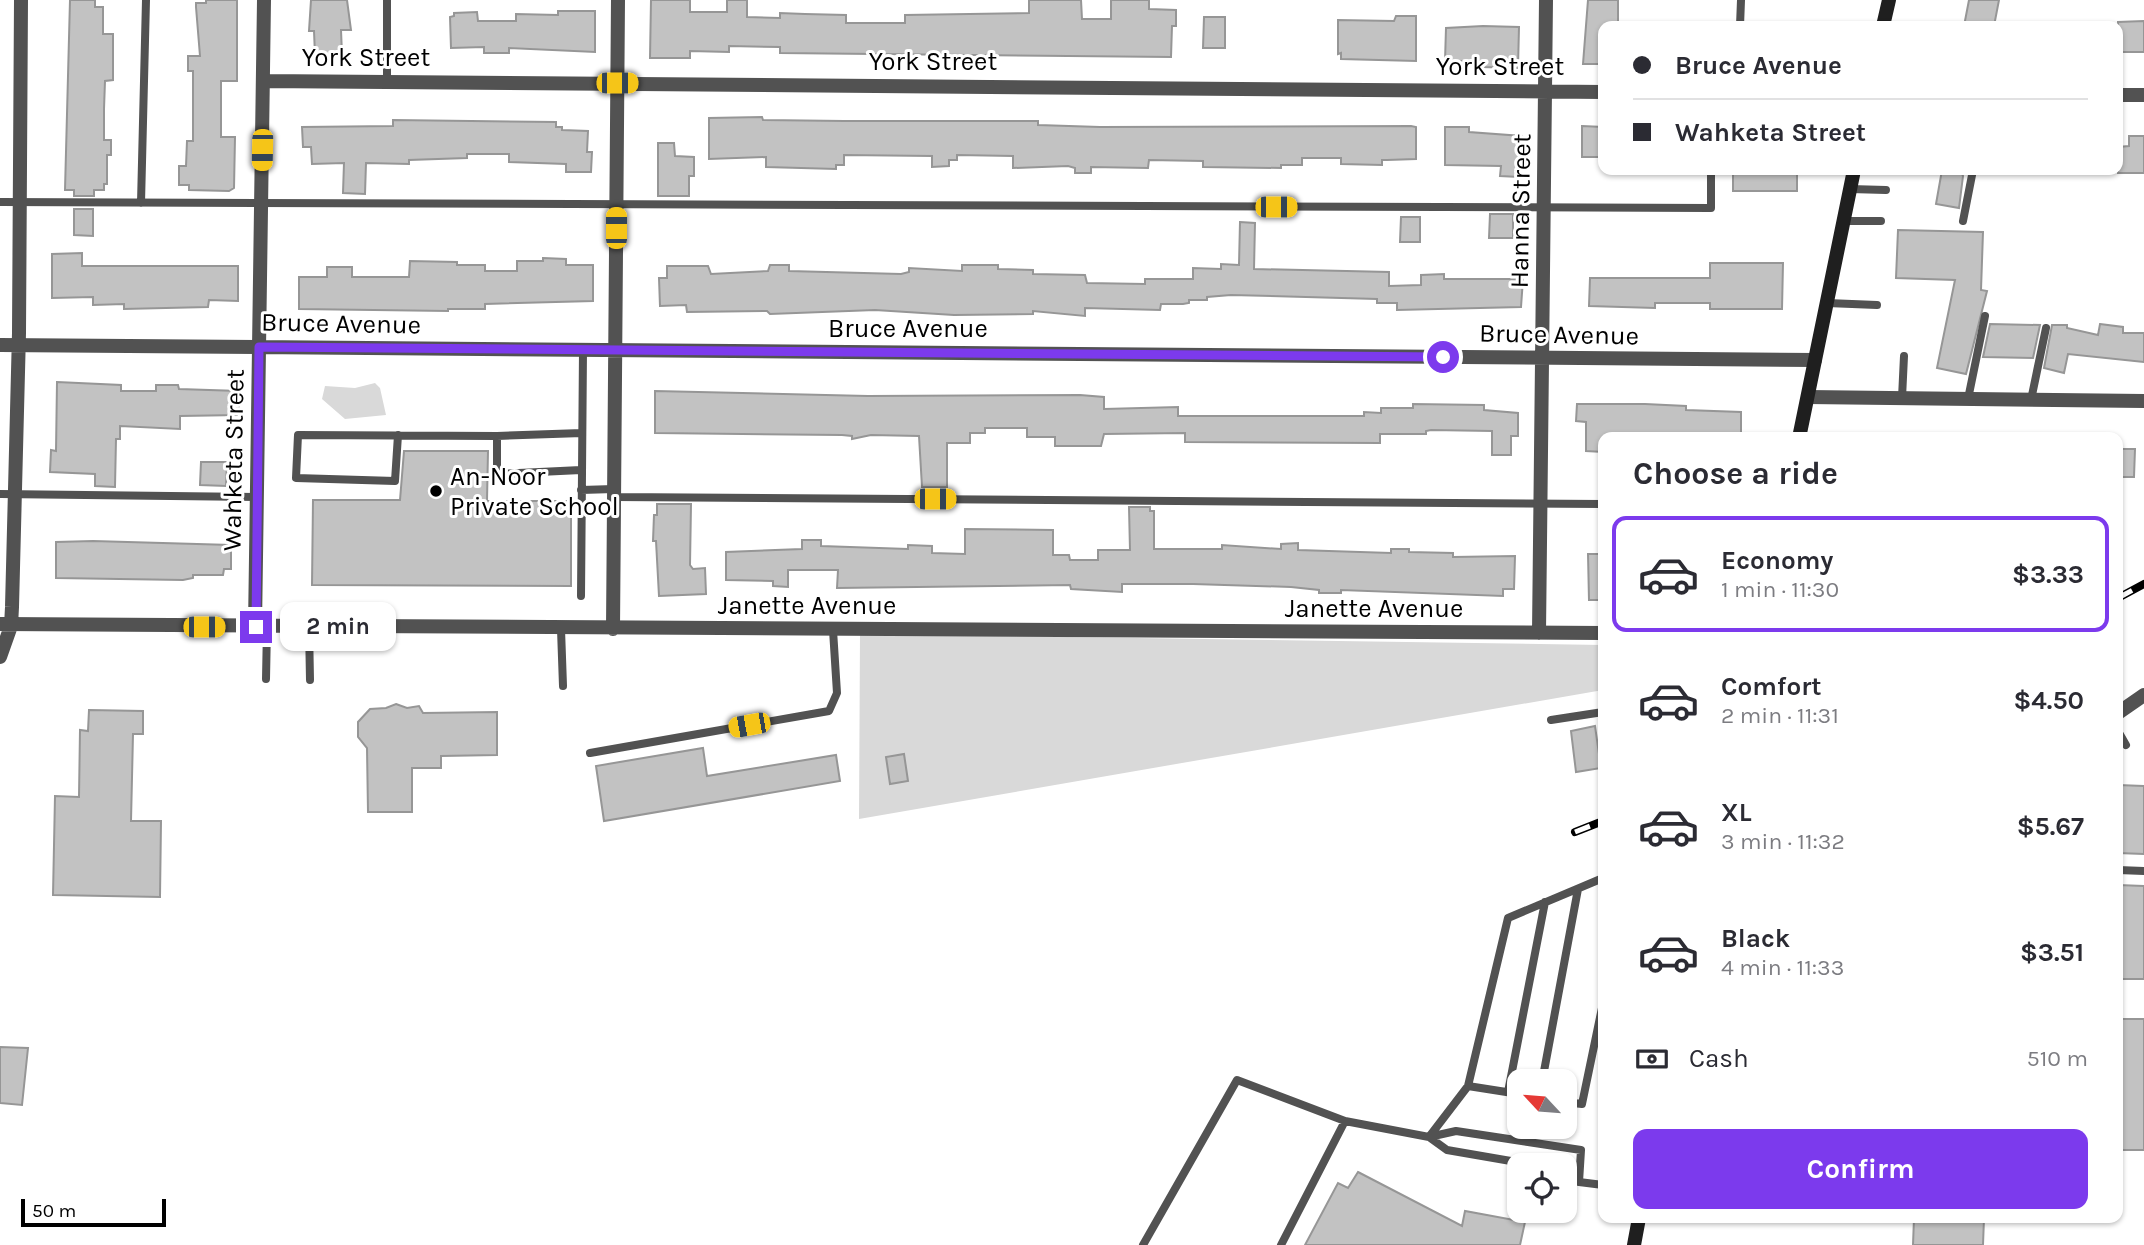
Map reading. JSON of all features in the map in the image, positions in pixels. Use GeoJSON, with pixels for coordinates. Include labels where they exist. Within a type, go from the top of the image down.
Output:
{"type":"FeatureCollection","features":[{"type":"Feature","properties":{"kind":"main road"},"geometry":{"type":"LineString","coordinates":[[1884,21],[1889,0]]}},
{"type":"Feature","properties":{"kind":"main road"},"geometry":{"type":"LineString","coordinates":[[1801,432],[1853,175]]}},
{"type":"Feature","properties":{"kind":"main road"},"geometry":{"type":"LineString","coordinates":[[1634,1245],[1638,1223]]}},
{"type":"Feature","properties":{"kind":"street"},"geometry":{"type":"LineString","coordinates":[[0,657],[4,628],[7,494],[18,345],[21,0]]}},
{"type":"Feature","properties":{"kind":"street","name":"Wahketa Street"},"geometry":{"type":"LineString","coordinates":[[261,627],[257,497],[264,0]]}},
{"type":"Feature","properties":{"kind":"street"},"geometry":{"type":"LineString","coordinates":[[612,629],[618,0]]}},
{"type":"Feature","properties":{"kind":"street","name":"Hanna Street"},"geometry":{"type":"LineString","coordinates":[[1539,633],[1546,0]]}},
{"type":"Feature","properties":{"kind":"street","name":"York Street"},"geometry":{"type":"LineString","coordinates":[[263,81],[1598,92]]}},
{"type":"Feature","properties":{"kind":"street"},"geometry":{"type":"LineString","coordinates":[[2123,95],[2144,95]]}},
{"type":"Feature","properties":{"kind":"street","name":"Bruce Avenue"},"geometry":{"type":"LineString","coordinates":[[0,345],[1815,360]]}},
{"type":"Feature","properties":{"kind":"street"},"geometry":{"type":"LineString","coordinates":[[1808,397],[2144,401]]}},
{"type":"Feature","properties":{"kind":"street","name":"Janette Avenue"},"geometry":{"type":"LineString","coordinates":[[4,628],[1598,633]]}},
{"type":"Feature","properties":{"kind":"street"},"geometry":{"type":"LineString","coordinates":[[2123,710],[2144,695]]}},
{"type":"Feature","properties":{"kind":"lane"},"geometry":{"type":"LineString","coordinates":[[141,203],[146,0]]}},
{"type":"Feature","properties":{"kind":"lane"},"geometry":{"type":"LineString","coordinates":[[387,0],[387,81]]}},
{"type":"Feature","properties":{"kind":"lane"},"geometry":{"type":"LineString","coordinates":[[1740,21],[1741,0]]}},
{"type":"Feature","properties":{"kind":"lane"},"geometry":{"type":"LineString","coordinates":[[0,202],[1711,208],[1712,175]]}},
{"type":"Feature","properties":{"kind":"lane"},"geometry":{"type":"LineString","coordinates":[[1963,221],[1972,175]]}},
{"type":"Feature","properties":{"kind":"lane"},"geometry":{"type":"LineString","coordinates":[[1850,189],[1886,190]]}},
{"type":"Feature","properties":{"kind":"lane"},"geometry":{"type":"LineString","coordinates":[[1843,221],[1881,221]]}},
{"type":"Feature","properties":{"kind":"lane"},"geometry":{"type":"LineString","coordinates":[[1827,303],[1877,305]]}},
{"type":"Feature","properties":{"kind":"lane"},"geometry":{"type":"LineString","coordinates":[[1968,399],[1985,316]]}},
{"type":"Feature","properties":{"kind":"lane"},"geometry":{"type":"LineString","coordinates":[[2031,400],[2046,328]]}},
{"type":"Feature","properties":{"kind":"lane"},"geometry":{"type":"LineString","coordinates":[[580,596],[583,350]]}},
{"type":"Feature","properties":{"kind":"lane"},"geometry":{"type":"LineString","coordinates":[[1902,398],[1904,356]]}},
{"type":"Feature","properties":{"kind":"lane"},"geometry":{"type":"LineString","coordinates":[[398,435],[395,481],[296,478],[298,435],[398,435],[497,436],[582,433]]}},
{"type":"Feature","properties":{"kind":"lane"},"geometry":{"type":"LineString","coordinates":[[497,436],[497,474],[581,470]]}},
{"type":"Feature","properties":{"kind":"lane"},"geometry":{"type":"LineString","coordinates":[[581,490],[614,493],[1598,504]]}},
{"type":"Feature","properties":{"kind":"lane"},"geometry":{"type":"LineString","coordinates":[[7,494],[257,497]]}},
{"type":"Feature","properties":{"kind":"lane"},"geometry":{"type":"LineString","coordinates":[[261,627],[266,680]]}},
{"type":"Feature","properties":{"kind":"lane"},"geometry":{"type":"LineString","coordinates":[[309,627],[310,680]]}},
{"type":"Feature","properties":{"kind":"lane"},"geometry":{"type":"LineString","coordinates":[[561,629],[563,686]]}},
{"type":"Feature","properties":{"kind":"lane"},"geometry":{"type":"LineString","coordinates":[[590,754],[829,711],[837,692],[833,630]]}},
{"type":"Feature","properties":{"kind":"lane"},"geometry":{"type":"LineString","coordinates":[[1551,720],[1598,713]]}},
{"type":"Feature","properties":{"kind":"lane"},"geometry":{"type":"LineString","coordinates":[[2123,740],[2126,745]]}},
{"type":"Feature","properties":{"kind":"lane"},"geometry":{"type":"LineString","coordinates":[[2123,870],[2144,871]]}},
{"type":"Feature","properties":{"kind":"lane"},"geometry":{"type":"LineString","coordinates":[[1429,1137],[1468,1086],[1508,918],[1598,880]]}},
{"type":"Feature","properties":{"kind":"lane"},"geometry":{"type":"LineString","coordinates":[[1544,1069],[1578,889]]}},
{"type":"Feature","properties":{"kind":"lane"},"geometry":{"type":"LineString","coordinates":[[1513,1069],[1545,902]]}},
{"type":"Feature","properties":{"kind":"lane"},"geometry":{"type":"LineString","coordinates":[[1577,1103],[1582,1104],[1598,1027]]}},
{"type":"Feature","properties":{"kind":"lane"},"geometry":{"type":"LineString","coordinates":[[1143,1245],[1237,1080],[1345,1121],[1429,1137],[1456,1132],[1581,1150],[1579,1182]]}},
{"type":"Feature","properties":{"kind":"lane"},"geometry":{"type":"LineString","coordinates":[[1468,1086],[1507,1093]]}},
{"type":"Feature","properties":{"kind":"lane"},"geometry":{"type":"LineString","coordinates":[[1281,1245],[1345,1121]]}},
{"type":"Feature","properties":{"kind":"lane"},"geometry":{"type":"LineString","coordinates":[[1429,1137],[1447,1150],[1507,1160]]}},
{"type":"Feature","properties":{"kind":"lane"},"geometry":{"type":"LineString","coordinates":[[1577,1179],[1579,1182],[1598,1184]]}},
{"type":"Feature","properties":{"kind":"shaded area"},"geometry":{"type":"Polygon","coordinates":[[[375,383],[380,388],[386,415],[345,419],[322,399],[325,386],[355,388],[375,383]]]}},
{"type":"Feature","properties":{"kind":"shaded area"},"geometry":{"type":"Polygon","coordinates":[[[860,634],[1598,645],[1598,691],[859,819],[860,634]]]}},
{"type":"Feature","properties":{"kind":"building"},"geometry":{"type":"Polygon","coordinates":[[[70,0],[95,0],[95,7],[103,7],[103,34],[113,34],[113,80],[105,81],[104,109],[104,140],[111,140],[111,155],[107,155],[107,184],[104,184],[104,190],[94,190],[94,196],[74,196],[74,190],[65,190],[70,0]]]}},
{"type":"Feature","properties":{"kind":"building"},"geometry":{"type":"Polygon","coordinates":[[[206,0],[237,0],[237,81],[221,81],[221,137],[235,137],[234,188],[229,191],[189,190],[189,185],[179,185],[179,166],[186,166],[187,141],[193,141],[193,71],[188,71],[188,56],[200,56],[196,3],[206,3],[206,0]]]}},
{"type":"Feature","properties":{"kind":"building"},"geometry":{"type":"Polygon","coordinates":[[[311,0],[347,0],[351,30],[341,30],[342,54],[315,55],[314,31],[309,31],[311,0]]]}},
{"type":"Feature","properties":{"kind":"building"},"geometry":{"type":"Polygon","coordinates":[[[651,0],[690,0],[690,12],[727,12],[727,0],[747,0],[747,17],[780,18],[780,13],[846,15],[846,23],[905,23],[905,15],[1029,13],[1029,0],[1081,0],[1082,19],[1111,19],[1111,0],[1149,0],[1149,9],[1176,10],[1176,26],[1172,26],[1171,57],[780,53],[780,47],[729,46],[729,52],[690,51],[690,58],[650,58],[651,0]]]}},
{"type":"Feature","properties":{"kind":"building"},"geometry":{"type":"Polygon","coordinates":[[[1588,0],[1618,0],[1618,21],[1598,21],[1598,64],[1583,64],[1588,0]]]}},
{"type":"Feature","properties":{"kind":"building"},"geometry":{"type":"Polygon","coordinates":[[[1969,0],[1999,0],[1995,21],[1965,21],[1969,0]]]}},
{"type":"Feature","properties":{"kind":"building"},"geometry":{"type":"Polygon","coordinates":[[[558,11],[595,11],[595,52],[509,48],[509,53],[484,53],[484,47],[451,48],[450,17],[454,16],[454,13],[477,12],[478,21],[516,21],[516,14],[558,15],[558,11]]]}},
{"type":"Feature","properties":{"kind":"building"},"geometry":{"type":"Polygon","coordinates":[[[1396,16],[1416,16],[1416,61],[1341,59],[1341,53],[1338,54],[1338,20],[1394,21],[1396,16]]]}},
{"type":"Feature","properties":{"kind":"building"},"geometry":{"type":"Polygon","coordinates":[[[1204,17],[1225,17],[1225,48],[1203,48],[1204,17]]]}},
{"type":"Feature","properties":{"kind":"building"},"geometry":{"type":"Polygon","coordinates":[[[2144,21],[2144,52],[2123,52],[2123,22],[2144,21]]]}},
{"type":"Feature","properties":{"kind":"building"},"geometry":{"type":"Polygon","coordinates":[[[1519,27],[1518,68],[1481,67],[1481,61],[1445,61],[1446,28],[1519,27]]]}},
{"type":"Feature","properties":{"kind":"building"},"geometry":{"type":"Polygon","coordinates":[[[762,117],[763,120],[1038,121],[1038,125],[1100,127],[1411,126],[1416,127],[1416,159],[1382,160],[1382,165],[1341,164],[1341,158],[1302,158],[1302,165],[1281,165],[1281,168],[1203,167],[1203,161],[1149,160],[1148,168],[1091,167],[1091,173],[1075,173],[1075,168],[1068,166],[1013,168],[1013,156],[957,155],[957,160],[949,160],[949,166],[932,167],[932,156],[844,155],[844,165],[836,165],[836,169],[766,167],[766,157],[709,159],[709,118],[762,117]]]}},
{"type":"Feature","properties":{"kind":"building"},"geometry":{"type":"Polygon","coordinates":[[[393,120],[556,122],[556,127],[562,127],[562,130],[588,131],[587,152],[592,152],[591,172],[566,172],[566,164],[509,162],[509,154],[467,154],[467,158],[409,160],[409,164],[366,163],[365,194],[343,193],[344,163],[312,164],[311,147],[303,147],[302,127],[393,126],[393,120]]]}},
{"type":"Feature","properties":{"kind":"building"},"geometry":{"type":"Polygon","coordinates":[[[1582,126],[1598,127],[1598,157],[1582,157],[1582,126]]]}},
{"type":"Feature","properties":{"kind":"building"},"geometry":{"type":"Polygon","coordinates":[[[1445,127],[1469,127],[1469,132],[1522,136],[1519,177],[1500,176],[1501,166],[1445,165],[1445,127]]]}},
{"type":"Feature","properties":{"kind":"building"},"geometry":{"type":"Polygon","coordinates":[[[2129,136],[2144,136],[2144,173],[2123,173],[2123,147],[2129,146],[2129,136]]]}},
{"type":"Feature","properties":{"kind":"building"},"geometry":{"type":"Polygon","coordinates":[[[658,143],[674,143],[675,156],[694,157],[694,176],[689,176],[689,196],[658,196],[658,143]]]}},
{"type":"Feature","properties":{"kind":"building"},"geometry":{"type":"Polygon","coordinates":[[[1733,175],[1797,175],[1797,191],[1733,191],[1733,175]]]}},
{"type":"Feature","properties":{"kind":"building"},"geometry":{"type":"Polygon","coordinates":[[[1941,175],[1962,175],[1959,208],[1936,204],[1941,175]]]}},
{"type":"Feature","properties":{"kind":"building"},"geometry":{"type":"Polygon","coordinates":[[[74,209],[93,209],[93,236],[74,235],[74,209]]]}},
{"type":"Feature","properties":{"kind":"building"},"geometry":{"type":"Polygon","coordinates":[[[1490,214],[1513,214],[1513,238],[1489,238],[1490,214]]]}},
{"type":"Feature","properties":{"kind":"building"},"geometry":{"type":"Polygon","coordinates":[[[1401,217],[1420,217],[1420,242],[1400,242],[1401,217]]]}},
{"type":"Feature","properties":{"kind":"building"},"geometry":{"type":"Polygon","coordinates":[[[1240,222],[1255,223],[1254,269],[1389,272],[1389,286],[1421,285],[1421,275],[1444,274],[1444,279],[1523,279],[1521,307],[1397,310],[1397,303],[1377,303],[1377,299],[1231,295],[1207,297],[1207,300],[1189,300],[1189,303],[1183,304],[1161,304],[1160,310],[1085,308],[1085,316],[1033,311],[1033,314],[954,315],[875,310],[770,314],[767,311],[687,312],[686,305],[660,306],[659,278],[667,278],[667,266],[708,266],[711,274],[768,271],[770,265],[789,265],[789,271],[901,274],[909,272],[909,268],[962,271],[962,265],[998,265],[998,269],[1033,270],[1033,274],[1085,275],[1087,283],[1145,284],[1145,279],[1193,279],[1193,268],[1221,269],[1221,264],[1239,265],[1240,222]]]}},
{"type":"Feature","properties":{"kind":"building"},"geometry":{"type":"Polygon","coordinates":[[[1898,230],[1983,232],[1981,290],[1987,291],[1966,374],[1937,368],[1955,280],[1896,278],[1898,230]]]}},
{"type":"Feature","properties":{"kind":"building"},"geometry":{"type":"Polygon","coordinates":[[[82,253],[82,266],[238,266],[238,301],[209,300],[208,307],[124,309],[124,304],[93,305],[93,297],[52,298],[52,254],[82,253]]]}},
{"type":"Feature","properties":{"kind":"building"},"geometry":{"type":"Polygon","coordinates":[[[543,258],[566,259],[566,265],[593,265],[593,301],[485,304],[485,309],[448,311],[299,309],[299,277],[327,277],[327,267],[352,267],[352,277],[409,277],[410,261],[457,262],[457,265],[485,265],[485,271],[517,271],[517,261],[543,261],[543,258]]]}},
{"type":"Feature","properties":{"kind":"building"},"geometry":{"type":"Polygon","coordinates":[[[1710,263],[1783,263],[1782,309],[1710,309],[1710,303],[1655,303],[1655,308],[1589,306],[1590,278],[1710,278],[1710,263]]]}},
{"type":"Feature","properties":{"kind":"building"},"geometry":{"type":"Polygon","coordinates":[[[1990,324],[2040,325],[2033,358],[1983,357],[1990,324]]]}},
{"type":"Feature","properties":{"kind":"building"},"geometry":{"type":"Polygon","coordinates":[[[2100,324],[2123,327],[2123,333],[2144,333],[2144,362],[2068,354],[2064,373],[2044,368],[2052,325],[2067,325],[2067,328],[2098,335],[2100,324]]]}},
{"type":"Feature","properties":{"kind":"building"},"geometry":{"type":"Polygon","coordinates":[[[57,382],[121,385],[121,391],[156,391],[156,385],[178,385],[179,389],[239,391],[239,415],[180,416],[180,429],[120,426],[120,439],[116,439],[115,487],[95,486],[95,474],[50,472],[51,450],[56,451],[57,382]]]}},
{"type":"Feature","properties":{"kind":"building"},"geometry":{"type":"Polygon","coordinates":[[[655,391],[868,396],[1080,395],[1104,397],[1104,409],[1178,407],[1178,416],[1364,416],[1364,412],[1381,413],[1381,408],[1413,408],[1413,404],[1484,405],[1484,410],[1518,413],[1518,436],[1511,436],[1511,455],[1492,455],[1492,431],[1431,430],[1426,431],[1426,434],[1380,434],[1380,443],[1185,442],[1185,433],[1104,434],[1101,446],[1055,446],[1055,437],[1027,437],[1027,428],[985,428],[985,433],[970,433],[970,443],[947,443],[947,487],[922,487],[919,436],[871,435],[852,439],[852,436],[842,435],[655,433],[655,391]]]}},
{"type":"Feature","properties":{"kind":"building"},"geometry":{"type":"Polygon","coordinates":[[[1577,404],[1686,406],[1686,410],[1741,412],[1741,432],[1598,432],[1598,452],[1586,451],[1586,422],[1576,421],[1577,404]]]}},
{"type":"Feature","properties":{"kind":"building"},"geometry":{"type":"Polygon","coordinates":[[[2123,449],[2135,449],[2134,477],[2123,477],[2123,449]]]}},
{"type":"Feature","properties":{"kind":"building"},"geometry":{"type":"Polygon","coordinates":[[[404,451],[488,451],[487,501],[571,501],[571,586],[312,585],[313,500],[400,500],[404,451]]]}},
{"type":"Feature","properties":{"kind":"building"},"geometry":{"type":"Polygon","coordinates":[[[201,462],[227,462],[226,486],[200,485],[201,462]]]}},
{"type":"Feature","properties":{"kind":"building"},"geometry":{"type":"Polygon","coordinates":[[[657,504],[691,504],[690,565],[693,569],[705,568],[706,594],[659,596],[656,541],[653,541],[657,504]]]}},
{"type":"Feature","properties":{"kind":"building"},"geometry":{"type":"Polygon","coordinates":[[[1129,507],[1150,507],[1150,511],[1154,511],[1154,549],[1222,549],[1222,545],[1281,549],[1281,544],[1298,543],[1298,550],[1391,553],[1391,549],[1409,549],[1409,552],[1453,553],[1453,557],[1515,556],[1514,589],[1503,589],[1503,596],[1341,590],[1341,593],[1319,593],[1319,590],[1291,587],[1193,584],[1122,584],[1122,592],[1071,589],[1070,585],[837,588],[838,570],[788,570],[788,587],[773,586],[773,581],[726,580],[726,552],[802,549],[802,540],[821,540],[821,546],[908,549],[908,545],[932,546],[932,553],[965,554],[965,529],[1053,530],[1053,555],[1069,555],[1070,560],[1098,560],[1098,550],[1130,550],[1129,507]]]}},
{"type":"Feature","properties":{"kind":"building"},"geometry":{"type":"Polygon","coordinates":[[[56,542],[231,545],[231,569],[224,569],[223,575],[193,575],[193,578],[183,580],[56,578],[56,542]]]}},
{"type":"Feature","properties":{"kind":"building"},"geometry":{"type":"Polygon","coordinates":[[[1588,554],[1598,554],[1598,600],[1589,600],[1588,554]]]}},
{"type":"Feature","properties":{"kind":"building"},"geometry":{"type":"Polygon","coordinates":[[[396,704],[407,708],[419,706],[423,713],[497,712],[497,755],[441,756],[441,768],[412,768],[412,812],[368,812],[367,748],[358,737],[358,722],[370,709],[396,704]]]}},
{"type":"Feature","properties":{"kind":"building"},"geometry":{"type":"Polygon","coordinates":[[[89,710],[143,711],[143,734],[133,734],[131,821],[161,821],[160,897],[53,895],[55,796],[79,797],[80,730],[88,731],[89,710]]]}},
{"type":"Feature","properties":{"kind":"building"},"geometry":{"type":"Polygon","coordinates":[[[1595,726],[1598,768],[1576,772],[1571,731],[1595,726]]]}},
{"type":"Feature","properties":{"kind":"building"},"geometry":{"type":"Polygon","coordinates":[[[703,748],[707,776],[836,755],[840,781],[604,821],[596,766],[703,748]]]}},
{"type":"Feature","properties":{"kind":"building"},"geometry":{"type":"Polygon","coordinates":[[[904,754],[908,781],[890,784],[886,757],[904,754]]]}},
{"type":"Feature","properties":{"kind":"building"},"geometry":{"type":"Polygon","coordinates":[[[2123,785],[2144,786],[2144,854],[2123,853],[2123,785]]]}},
{"type":"Feature","properties":{"kind":"building"},"geometry":{"type":"Polygon","coordinates":[[[2123,885],[2144,886],[2144,979],[2123,979],[2123,885]]]}},
{"type":"Feature","properties":{"kind":"building"},"geometry":{"type":"Polygon","coordinates":[[[2123,1019],[2144,1019],[2144,1150],[2123,1150],[2123,1019]]]}},
{"type":"Feature","properties":{"kind":"building"},"geometry":{"type":"Polygon","coordinates":[[[0,1047],[28,1048],[22,1105],[0,1103],[0,1047]]]}},
{"type":"Feature","properties":{"kind":"building"},"geometry":{"type":"Polygon","coordinates":[[[1358,1172],[1462,1226],[1465,1211],[1507,1219],[1507,1223],[1525,1223],[1520,1245],[1305,1245],[1338,1183],[1348,1188],[1358,1172]]]}},
{"type":"Feature","properties":{"kind":"building"},"geometry":{"type":"Polygon","coordinates":[[[1914,1223],[1984,1223],[1983,1245],[1913,1245],[1914,1223]]]}},
{"type":"Feature","properties":{"kind":"railway"},"geometry":{"type":"LineString","coordinates":[[2123,595],[2144,584]]}},
{"type":"Feature","properties":{"kind":"railway"},"geometry":{"type":"LineString","coordinates":[[1575,832],[1598,823]]}},
{"type":"Feature","properties":{"kind":"place","name":"An-Noor Private School"},"geometry":{"type":"Point","coordinates":[436,491]}},
{"type":"Feature","properties":{"kind":"route"},"geometry":{"type":"LineString","coordinates":[[256,627],[259,347],[1443,357]]}}]}
